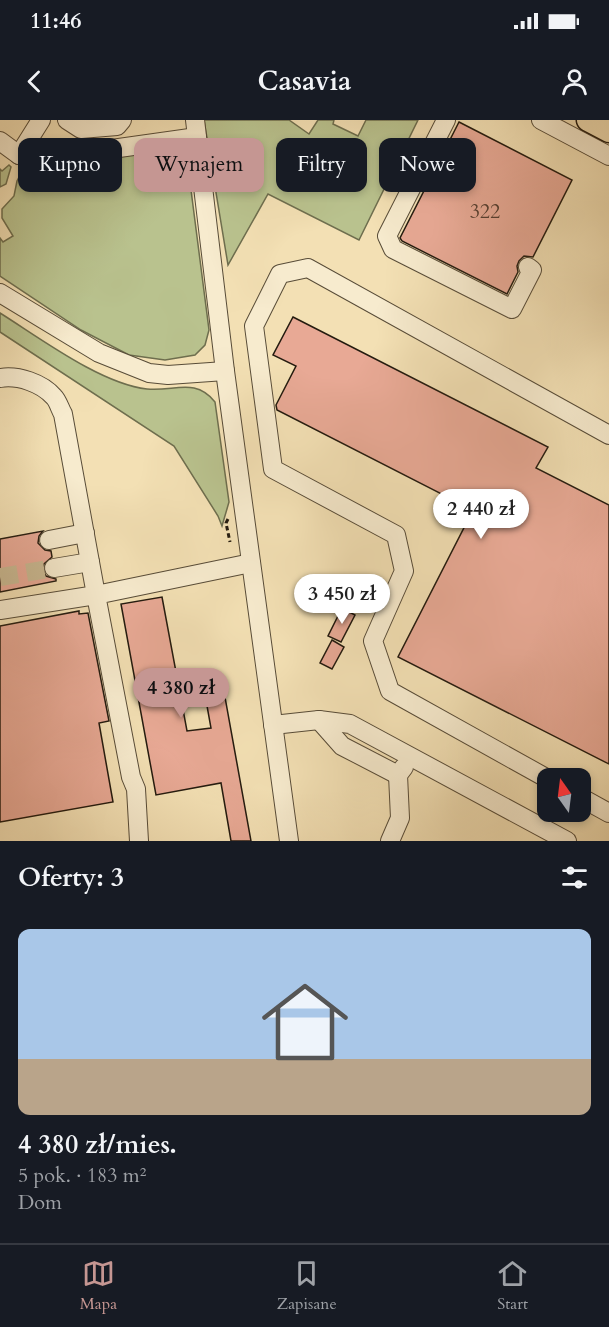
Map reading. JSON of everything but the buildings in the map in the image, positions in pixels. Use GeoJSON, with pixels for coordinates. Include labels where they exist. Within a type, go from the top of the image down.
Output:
{"type":"FeatureCollection","features":[{"type":"Feature","properties":{"kind":"main road"},"geometry":{"type":"LineString","coordinates":[[588,120],[609,131]]}},
{"type":"Feature","properties":{"kind":"street"},"geometry":{"type":"LineString","coordinates":[[30,138],[41,120]]}},
{"type":"Feature","properties":{"kind":"street"},"geometry":{"type":"LineString","coordinates":[[67,120],[81,129],[117,126],[122,120]]}},
{"type":"Feature","properties":{"kind":"street"},"geometry":{"type":"LineString","coordinates":[[446,120],[387,236],[393,249],[512,309],[532,270],[528,267]]}},
{"type":"Feature","properties":{"kind":"street"},"geometry":{"type":"LineString","coordinates":[[541,120],[609,156]]}},
{"type":"Feature","properties":{"kind":"street"},"geometry":{"type":"LineString","coordinates":[[122,144],[196,129],[225,371],[289,841]]}},
{"type":"Feature","properties":{"kind":"street"},"geometry":{"type":"LineString","coordinates":[[0,141],[18,154]]}},
{"type":"Feature","properties":{"kind":"street"},"geometry":{"type":"LineString","coordinates":[[537,773],[390,691],[373,641],[404,571],[396,535],[273,470],[254,326],[280,274],[308,268],[609,435]]}},
{"type":"Feature","properties":{"kind":"street"},"geometry":{"type":"LineString","coordinates":[[0,293],[99,353],[149,373],[168,375],[225,371]]}},
{"type":"Feature","properties":{"kind":"street"},"geometry":{"type":"LineString","coordinates":[[0,378],[9,376],[32,382],[54,397],[63,414],[130,777],[136,789],[139,841]]}},
{"type":"Feature","properties":{"kind":"street"},"geometry":{"type":"LineString","coordinates":[[48,540],[85,533]]}},
{"type":"Feature","properties":{"kind":"street"},"geometry":{"type":"LineString","coordinates":[[54,568],[90,562]]}},
{"type":"Feature","properties":{"kind":"street"},"geometry":{"type":"LineString","coordinates":[[0,610],[96,595],[251,563]]}},
{"type":"Feature","properties":{"kind":"street"},"geometry":{"type":"LineString","coordinates":[[273,725],[319,720],[350,724],[567,841]]}},
{"type":"Feature","properties":{"kind":"street"},"geometry":{"type":"LineString","coordinates":[[319,720],[342,746],[398,775]]}},
{"type":"Feature","properties":{"kind":"street"},"geometry":{"type":"LineString","coordinates":[[390,841],[400,818],[398,775],[412,756]]}},
{"type":"Feature","properties":{"kind":"street"},"geometry":{"type":"LineString","coordinates":[[591,803],[609,813]]}},
{"type":"Feature","properties":{"kind":"green space"},"geometry":{"type":"Polygon","coordinates":[[[204,120],[289,120],[309,134],[318,120],[334,120],[333,124],[358,136],[366,120],[418,120],[409,138],[379,138],[379,192],[383,192],[359,240],[268,194],[228,265],[216,192],[264,192],[264,138],[207,138],[204,120]]]}},
{"type":"Feature","properties":{"kind":"green space"},"geometry":{"type":"Polygon","coordinates":[[[134,155],[134,192],[191,192],[209,330],[205,345],[195,355],[165,360],[129,355],[81,330],[0,276],[0,238],[3,242],[13,236],[2,218],[2,209],[14,196],[18,179],[18,192],[122,192],[122,156],[134,155]]]}},
{"type":"Feature","properties":{"kind":"green space"},"geometry":{"type":"Polygon","coordinates":[[[9,165],[11,167],[6,184],[0,187],[0,169],[2,171],[9,165]]]}},
{"type":"Feature","properties":{"kind":"green space"},"geometry":{"type":"Polygon","coordinates":[[[0,313],[71,358],[110,379],[147,389],[184,387],[207,394],[215,402],[229,502],[222,526],[174,446],[0,332],[0,313]]]}},
{"type":"Feature","properties":{"kind":"tunnel"},"geometry":{"type":"LineString","coordinates":[[0,577],[54,568]]}}]}
